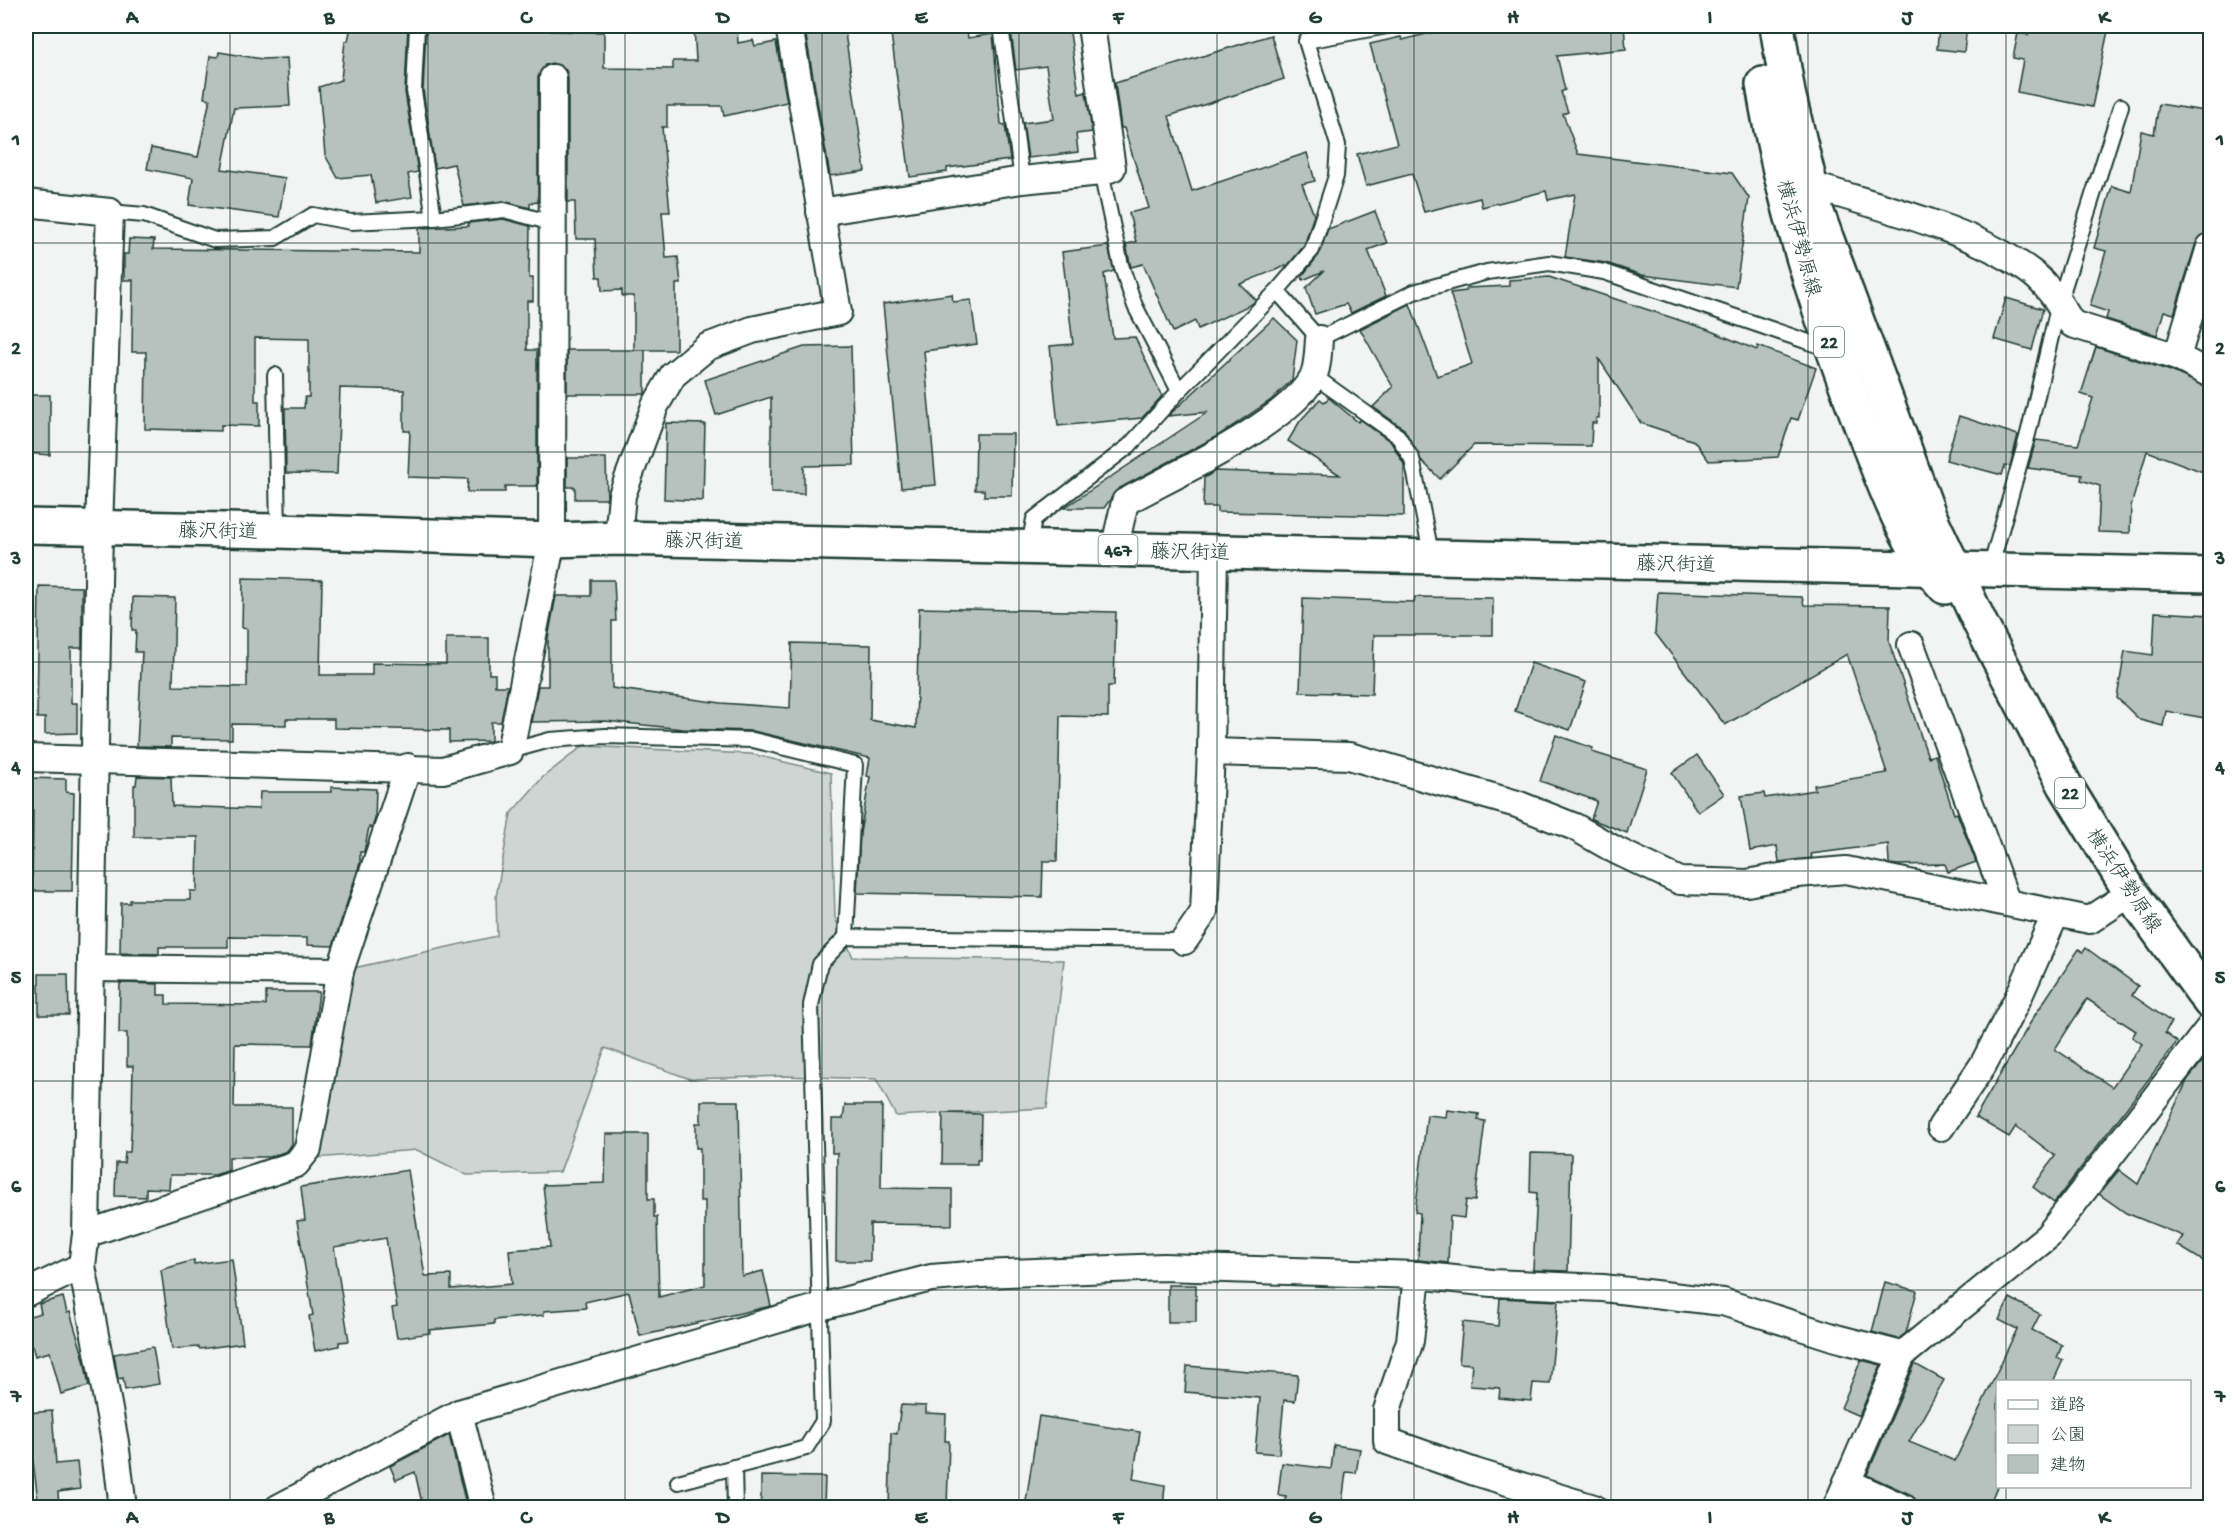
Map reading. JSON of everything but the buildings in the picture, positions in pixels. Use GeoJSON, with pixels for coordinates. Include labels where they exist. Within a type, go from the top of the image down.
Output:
{"type":"FeatureCollection","features":[{"type":"Feature","properties":{"kind":"main road","name":"横浜伊勢原線"},"geometry":{"type":"LineString","coordinates":[[1754,26],[1765,93],[1792,214],[1831,349],[1897,515],[1941,569],[1981,625],[2065,785],[2131,893],[2211,1002]]}},
{"type":"Feature","properties":{"kind":"main road","name":"横浜伊勢原線"},"geometry":{"type":"LineString","coordinates":[[1777,26],[1788,93],[1817,213],[1925,506],[1941,569]]}},
{"type":"Feature","properties":{"kind":"main road","name":"藤沢街道"},"geometry":{"type":"LineString","coordinates":[[26,526],[552,540],[618,538],[2211,574]]}},
{"type":"Feature","properties":{"kind":"street"},"geometry":{"type":"LineString","coordinates":[[618,538],[622,495],[655,406],[673,375],[707,347],[752,330],[838,312],[789,26]]}},
{"type":"Feature","properties":{"kind":"street"},"geometry":{"type":"LineString","coordinates":[[820,212],[1022,180],[1101,172],[1112,168],[1090,26]]}},
{"type":"Feature","properties":{"kind":"street"},"geometry":{"type":"LineString","coordinates":[[26,758],[408,767],[443,770],[510,751],[552,540],[553,78]]}},
{"type":"Feature","properties":{"kind":"street"},"geometry":{"type":"LineString","coordinates":[[1810,185],[1980,241],[2034,275],[2059,303],[2072,324],[2177,357],[2211,374]]}},
{"type":"Feature","properties":{"kind":"street"},"geometry":{"type":"LineString","coordinates":[[26,203],[110,212],[99,528],[86,1234],[82,1266],[115,1442],[123,1508]]}},
{"type":"Feature","properties":{"kind":"street"},"geometry":{"type":"LineString","coordinates":[[2177,357],[2211,247]]}},
{"type":"Feature","properties":{"kind":"street"},"geometry":{"type":"LineString","coordinates":[[1114,550],[1125,502],[1232,444],[1299,397],[1314,376],[1319,339]]}},
{"type":"Feature","properties":{"kind":"street"},"geometry":{"type":"LineString","coordinates":[[1184,941],[1204,912],[1211,752],[1214,551]]}},
{"type":"Feature","properties":{"kind":"street"},"geometry":{"type":"LineString","coordinates":[[1911,645],[2007,903]]}},
{"type":"Feature","properties":{"kind":"street"},"geometry":{"type":"LineString","coordinates":[[1211,752],[1349,756],[1517,804],[1575,827],[1617,851],[1680,880],[1747,883],[1797,874],[1846,870],[2090,920],[2131,893]]}},
{"type":"Feature","properties":{"kind":"street"},"geometry":{"type":"LineString","coordinates":[[86,1234],[296,1164],[308,1149],[340,971],[408,767]]}},
{"type":"Feature","properties":{"kind":"street"},"geometry":{"type":"LineString","coordinates":[[1941,1127],[1983,1065],[2018,998],[2056,913]]}},
{"type":"Feature","properties":{"kind":"street"},"geometry":{"type":"LineString","coordinates":[[91,968],[340,971]]}},
{"type":"Feature","properties":{"kind":"street"},"geometry":{"type":"LineString","coordinates":[[1836,1508],[1902,1355],[2048,1236],[2211,1027]]}},
{"type":"Feature","properties":{"kind":"street"},"geometry":{"type":"LineString","coordinates":[[26,1293],[82,1266]]}},
{"type":"Feature","properties":{"kind":"street"},"geometry":{"type":"LineString","coordinates":[[278,1508],[459,1413],[820,1307],[931,1278],[1164,1267],[1417,1275],[1492,1283],[1604,1288],[1722,1302],[1836,1338],[1902,1355]]}},
{"type":"Feature","properties":{"kind":"street"},"geometry":{"type":"LineString","coordinates":[[1417,1275],[1410,1341],[1387,1410],[1387,1441],[1475,1472],[1594,1508]]}},
{"type":"Feature","properties":{"kind":"street"},"geometry":{"type":"LineString","coordinates":[[459,1413],[483,1508]]}},
{"type":"Feature","properties":{"kind":"street"},"geometry":{"type":"LineString","coordinates":[[1847,1482],[1904,1508]]}},
{"type":"Feature","properties":{"kind":"lane"},"geometry":{"type":"LineString","coordinates":[[417,26],[414,91],[434,218]]}},
{"type":"Feature","properties":{"kind":"lane"},"geometry":{"type":"LineString","coordinates":[[1001,26],[1022,180]]}},
{"type":"Feature","properties":{"kind":"lane"},"geometry":{"type":"LineString","coordinates":[[1029,547],[1034,519],[1129,446],[1179,391],[1277,291],[1312,250],[1336,176],[1338,145],[1306,41],[1387,26]]}},
{"type":"Feature","properties":{"kind":"lane"},"geometry":{"type":"LineString","coordinates":[[1990,570],[2028,434],[2059,303],[2121,106]]}},
{"type":"Feature","properties":{"kind":"lane"},"geometry":{"type":"LineString","coordinates":[[1101,172],[1121,265],[1135,306],[1179,391]]}},
{"type":"Feature","properties":{"kind":"lane"},"geometry":{"type":"LineString","coordinates":[[110,212],[144,214],[216,240],[275,238],[313,215],[351,222],[434,218],[504,210],[552,223]]}},
{"type":"Feature","properties":{"kind":"lane"},"geometry":{"type":"LineString","coordinates":[[1277,291],[1319,339],[1414,292],[1487,272],[1549,263],[1604,272],[1831,349]]}},
{"type":"Feature","properties":{"kind":"lane"},"geometry":{"type":"LineString","coordinates":[[275,375],[278,531]]}},
{"type":"Feature","properties":{"kind":"lane"},"geometry":{"type":"LineString","coordinates":[[1314,376],[1398,436],[1412,459],[1432,558]]}},
{"type":"Feature","properties":{"kind":"lane"},"geometry":{"type":"LineString","coordinates":[[510,751],[550,740],[605,736],[753,740],[855,765],[846,937],[820,963],[811,1005],[823,1420],[806,1448],[678,1482]]}},
{"type":"Feature","properties":{"kind":"lane"},"geometry":{"type":"LineString","coordinates":[[846,937],[1184,941]]}},
{"type":"Feature","properties":{"kind":"lane"},"geometry":{"type":"LineString","coordinates":[[734,1467],[735,1508]]}},
{"type":"Feature","properties":{"kind":"green space"},"geometry":{"type":"Polygon","coordinates":[[[583,746],[751,754],[831,773],[835,918],[853,957],[1064,960],[1047,1108],[896,1116],[876,1079],[783,1076],[690,1079],[605,1048],[560,1172],[467,1175],[417,1150],[315,1158],[354,968],[497,936],[496,897],[511,813],[543,777],[583,746]]]}}]}
